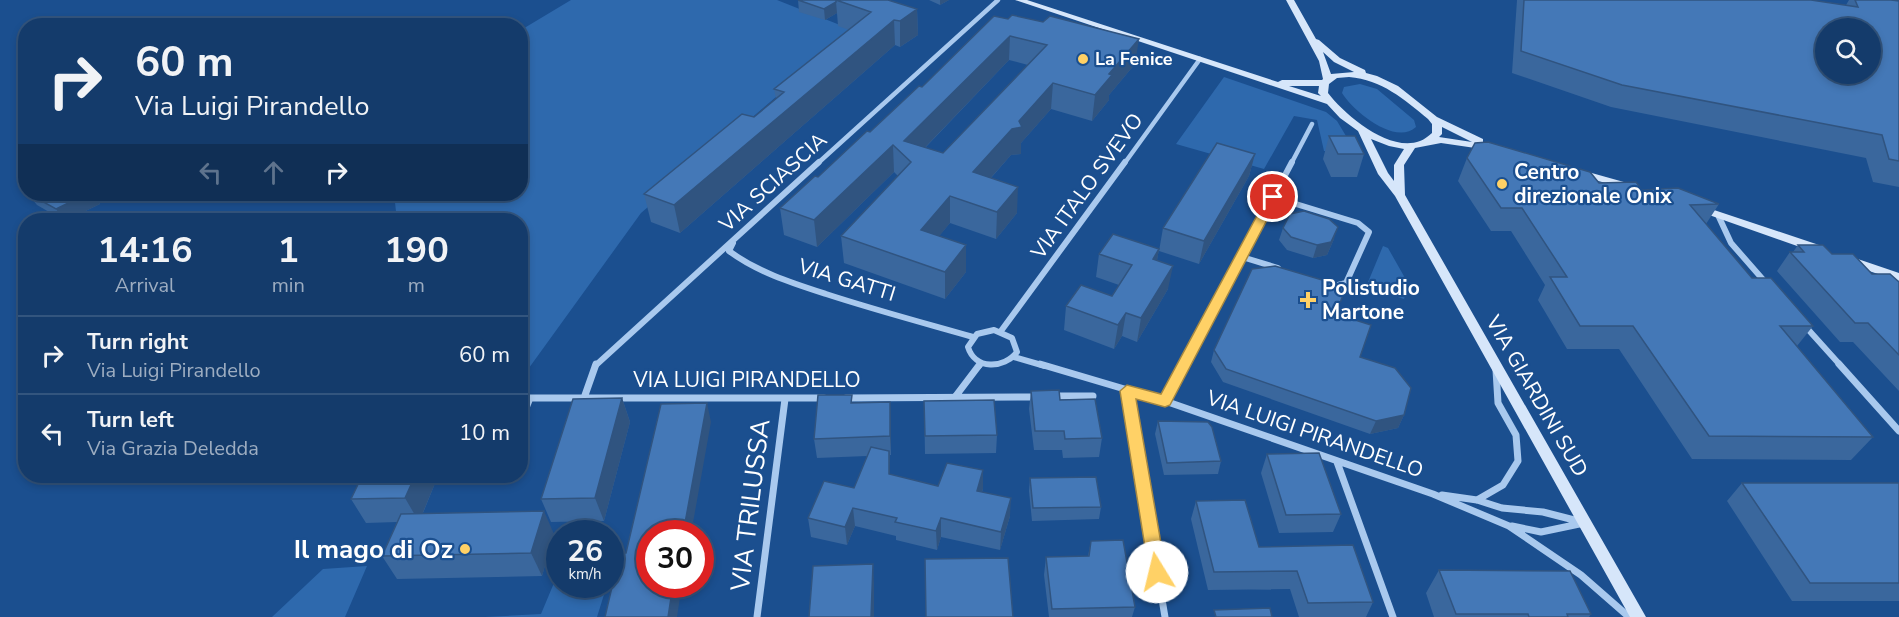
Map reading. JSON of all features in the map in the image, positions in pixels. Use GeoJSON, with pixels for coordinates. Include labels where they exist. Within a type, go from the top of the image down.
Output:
{"type":"FeatureCollection","features":[{"type":"Feature","properties":{"kind":"main road"},"geometry":{"type":"LineString","coordinates":[[1019,0],[1332,103]]}},
{"type":"Feature","properties":{"kind":"main road"},"geometry":{"type":"LineString","coordinates":[[1290,0],[1310,37],[1337,60],[1395,87],[1433,118],[1437,124],[1437,134],[1427,142]]}},
{"type":"Feature","properties":{"kind":"main road","name":"VIA GIARDINI SUD"},"geometry":{"type":"LineString","coordinates":[[1310,37],[1323,61],[1325,81],[1323,93],[1362,130],[1384,142],[1411,146],[1441,141],[1493,148],[1433,118]]}},
{"type":"Feature","properties":{"kind":"main road"},"geometry":{"type":"LineString","coordinates":[[1258,78],[1289,84],[1325,81],[1349,74],[1374,77]]}},
{"type":"Feature","properties":{"kind":"main road","name":"VIA GIARDINI SUD"},"geometry":{"type":"LineString","coordinates":[[1362,130],[1383,174],[1400,195],[1638,617]]}},
{"type":"Feature","properties":{"kind":"main road","name":"VIA GIARDINI SUD"},"geometry":{"type":"LineString","coordinates":[[1400,195],[1399,165],[1411,146]]}},
{"type":"Feature","properties":{"kind":"main road"},"geometry":{"type":"LineString","coordinates":[[1570,170],[1637,189]]}},
{"type":"Feature","properties":{"kind":"main road"},"geometry":{"type":"LineString","coordinates":[[1690,205],[1831,254]]}},
{"type":"Feature","properties":{"kind":"main road"},"geometry":{"type":"LineString","coordinates":[[1843,258],[1899,277]]}},
{"type":"Feature","properties":{"kind":"street","name":"VIA SCIASCIA"},"geometry":{"type":"LineString","coordinates":[[584,398],[591,373],[603,357],[999,0]]}},
{"type":"Feature","properties":{"kind":"street","name":"VIA ITALO SVEVO"},"geometry":{"type":"LineString","coordinates":[[1001,332],[1200,59]]}},
{"type":"Feature","properties":{"kind":"street"},"geometry":{"type":"LineString","coordinates":[[1165,401],[1312,124]]}},
{"type":"Feature","properties":{"kind":"street"},"geometry":{"type":"LineString","coordinates":[[1273,197],[1358,223],[1369,232],[1346,283],[1340,286],[1330,285]]}},
{"type":"Feature","properties":{"kind":"street"},"geometry":{"type":"LineString","coordinates":[[1718,215],[1731,243],[1769,286]]}},
{"type":"Feature","properties":{"kind":"street","name":"VIA GATTI"},"geometry":{"type":"LineString","coordinates":[[735,238],[729,251],[750,266],[800,285],[973,338]]}},
{"type":"Feature","properties":{"kind":"street"},"geometry":{"type":"LineString","coordinates":[[1242,257],[1288,271]]}},
{"type":"Feature","properties":{"kind":"street"},"geometry":{"type":"LineString","coordinates":[[1800,320],[1899,431]]}},
{"type":"Feature","properties":{"kind":"street"},"geometry":{"type":"LineString","coordinates":[[988,331],[1001,332],[1016,342],[1014,357],[996,365],[981,363],[969,351],[973,338],[988,331]]}},
{"type":"Feature","properties":{"kind":"street","name":"VIA LUIGI PIRANDELLO"},"geometry":{"type":"LineString","coordinates":[[1014,357],[1165,401],[1433,494],[1509,526],[1581,575],[1629,617]]}},
{"type":"Feature","properties":{"kind":"street"},"geometry":{"type":"LineString","coordinates":[[955,397],[981,363]]}},
{"type":"Feature","properties":{"kind":"street"},"geometry":{"type":"LineString","coordinates":[[1477,500],[1496,493],[1508,481],[1517,466],[1518,440],[1498,404],[1496,366]]}},
{"type":"Feature","properties":{"kind":"street"},"geometry":{"type":"LineString","coordinates":[[1127,391],[1165,617]]}},
{"type":"Feature","properties":{"kind":"street","name":"VIA LUIGI PIRANDELLO"},"geometry":{"type":"LineString","coordinates":[[842,398],[1093,396]]}},
{"type":"Feature","properties":{"kind":"street","name":"VIA LUIGI PIRANDELLO"},"geometry":{"type":"LineString","coordinates":[[528,403],[530,398],[830,398]]}},
{"type":"Feature","properties":{"kind":"street","name":"VIA TRILUSSA"},"geometry":{"type":"LineString","coordinates":[[757,617],[785,399]]}},
{"type":"Feature","properties":{"kind":"street"},"geometry":{"type":"LineString","coordinates":[[1337,462],[1393,617]]}},
{"type":"Feature","properties":{"kind":"street","name":"VIA LUIGI PIRANDELLO"},"geometry":{"type":"LineString","coordinates":[[1433,494],[1477,500],[1502,508],[1543,512],[1585,523]]}},
{"type":"Feature","properties":{"kind":"street","name":"VIA LUIGI PIRANDELLO"},"geometry":{"type":"LineString","coordinates":[[1509,526],[1541,532],[1585,523]]}},
{"type":"Feature","properties":{"kind":"shaded area"},"geometry":{"type":"Polygon","coordinates":[[[571,0],[777,0],[850,29],[848,35],[641,213],[528,369],[528,213],[396,213],[395,201],[528,201],[528,26],[571,0]]]}},
{"type":"Feature","properties":{"kind":"shaded area"},"geometry":{"type":"Polygon","coordinates":[[[1224,77],[1326,112],[1337,121],[1355,151],[1324,151],[1317,120],[1294,116],[1264,169],[1176,144],[1224,77]]]}},
{"type":"Feature","properties":{"kind":"shaded area"},"geometry":{"type":"Polygon","coordinates":[[[1360,84],[1377,89],[1414,120],[1416,127],[1407,132],[1397,132],[1375,124],[1365,117],[1342,93],[1344,87],[1360,84]]]}},
{"type":"Feature","properties":{"kind":"shaded area"},"geometry":{"type":"Polygon","coordinates":[[[1383,246],[1388,248],[1409,285],[1404,299],[1366,287],[1383,246]]]}},
{"type":"Feature","properties":{"kind":"shaded area"},"geometry":{"type":"Polygon","coordinates":[[[367,566],[345,617],[272,617],[323,569],[367,566]]]}},
{"type":"Feature","properties":{"kind":"shaded area"},"geometry":{"type":"Polygon","coordinates":[[[548,598],[603,598],[597,617],[485,617],[541,614],[548,598]]]}},
{"type":"Feature","properties":{"kind":"building"},"geometry":{"type":"Polygon","coordinates":[[[798,0],[836,0],[836,2],[824,9],[798,0]]]}},
{"type":"Feature","properties":{"kind":"building"},"geometry":{"type":"Polygon","coordinates":[[[836,0],[888,0],[917,9],[900,21],[894,20],[674,205],[644,194],[742,114],[754,117],[784,92],[774,89],[871,12],[836,0]]]}},
{"type":"Feature","properties":{"kind":"building"},"geometry":{"type":"Polygon","coordinates":[[[1524,0],[1811,0],[1858,7],[1855,0],[1899,1],[1899,161],[1889,159],[1882,135],[1622,85],[1521,51],[1524,0]]]}},
{"type":"Feature","properties":{"kind":"building"},"geometry":{"type":"Polygon","coordinates":[[[1012,15],[1043,22],[1050,16],[1139,39],[1109,74],[1112,75],[1095,95],[1053,83],[1019,121],[1022,127],[1012,129],[973,172],[1018,187],[997,212],[950,196],[921,230],[966,245],[945,272],[841,236],[911,162],[893,145],[814,220],[780,208],[815,176],[818,177],[867,131],[870,132],[919,86],[922,87],[994,16],[1008,19],[1012,15]],[[1010,36],[904,141],[943,153],[1047,45],[1010,36]]]}},
{"type":"Feature","properties":{"kind":"building"},"geometry":{"type":"Polygon","coordinates":[[[1329,136],[1355,136],[1364,154],[1338,154],[1329,136]]]}},
{"type":"Feature","properties":{"kind":"building"},"geometry":{"type":"Polygon","coordinates":[[[1488,142],[1590,172],[1599,183],[1636,182],[1642,190],[1678,188],[1719,204],[1690,205],[1752,278],[1771,278],[1813,326],[1780,326],[1873,437],[1709,436],[1633,326],[1580,326],[1550,277],[1567,277],[1522,208],[1501,208],[1467,158],[1475,143],[1488,142]]]}},
{"type":"Feature","properties":{"kind":"building"},"geometry":{"type":"Polygon","coordinates":[[[1217,143],[1255,154],[1204,241],[1163,228],[1217,143]]]}},
{"type":"Feature","properties":{"kind":"building"},"geometry":{"type":"Polygon","coordinates":[[[42,201],[73,201],[56,209],[42,201]]]}},
{"type":"Feature","properties":{"kind":"building"},"geometry":{"type":"Polygon","coordinates":[[[1304,211],[1329,219],[1338,227],[1331,242],[1317,245],[1291,237],[1283,228],[1290,214],[1304,211]]]}},
{"type":"Feature","properties":{"kind":"building"},"geometry":{"type":"Polygon","coordinates":[[[1113,234],[1159,249],[1153,259],[1173,266],[1141,318],[1126,313],[1118,325],[1066,306],[1081,285],[1112,296],[1132,265],[1099,254],[1113,234]]]}},
{"type":"Feature","properties":{"kind":"building"},"geometry":{"type":"Polygon","coordinates":[[[1798,245],[1823,245],[1832,254],[1853,254],[1872,274],[1890,274],[1899,282],[1899,355],[1868,323],[1855,323],[1790,252],[1804,252],[1798,245]]]}},
{"type":"Feature","properties":{"kind":"building"},"geometry":{"type":"Polygon","coordinates":[[[1275,266],[1346,287],[1336,314],[1371,325],[1360,357],[1395,368],[1411,388],[1404,415],[1376,421],[1226,369],[1214,350],[1252,269],[1275,266]]]}},
{"type":"Feature","properties":{"kind":"building"},"geometry":{"type":"Polygon","coordinates":[[[1059,390],[1060,400],[1095,399],[1102,438],[1065,439],[1064,431],[1035,431],[1031,391],[1059,390]]]}},
{"type":"Feature","properties":{"kind":"building"},"geometry":{"type":"Polygon","coordinates":[[[818,395],[852,395],[851,403],[890,402],[890,436],[814,439],[818,395]]]}},
{"type":"Feature","properties":{"kind":"building"},"geometry":{"type":"Polygon","coordinates":[[[622,398],[595,498],[541,499],[573,399],[622,398]]]}},
{"type":"Feature","properties":{"kind":"building"},"geometry":{"type":"Polygon","coordinates":[[[994,400],[997,435],[925,436],[924,401],[994,400]]]}},
{"type":"Feature","properties":{"kind":"building"},"geometry":{"type":"Polygon","coordinates":[[[707,403],[686,520],[636,520],[636,598],[671,598],[668,617],[605,617],[609,598],[624,598],[624,553],[626,553],[661,404],[707,403]]]}},
{"type":"Feature","properties":{"kind":"building"},"geometry":{"type":"Polygon","coordinates":[[[1158,421],[1208,422],[1212,427],[1221,461],[1167,463],[1158,421]]]}},
{"type":"Feature","properties":{"kind":"building"},"geometry":{"type":"Polygon","coordinates":[[[871,447],[889,451],[889,474],[938,486],[947,463],[983,470],[977,491],[1011,498],[1001,532],[941,518],[936,531],[895,522],[897,518],[853,508],[845,527],[808,518],[824,481],[854,488],[871,447]]]}},
{"type":"Feature","properties":{"kind":"building"},"geometry":{"type":"Polygon","coordinates":[[[1319,453],[1341,514],[1286,515],[1267,454],[1319,453]]]}},
{"type":"Feature","properties":{"kind":"building"},"geometry":{"type":"Polygon","coordinates":[[[1096,477],[1101,507],[1033,508],[1030,478],[1096,477]]]}},
{"type":"Feature","properties":{"kind":"building"},"geometry":{"type":"Polygon","coordinates":[[[359,483],[412,483],[405,498],[351,499],[359,483]]]}},
{"type":"Feature","properties":{"kind":"building"},"geometry":{"type":"Polygon","coordinates":[[[1742,483],[1899,483],[1899,583],[1810,583],[1742,483]]]}},
{"type":"Feature","properties":{"kind":"building"},"geometry":{"type":"Polygon","coordinates":[[[1245,500],[1259,547],[1353,545],[1373,602],[1308,603],[1297,571],[1214,572],[1196,501],[1245,500]]]}},
{"type":"Feature","properties":{"kind":"building"},"geometry":{"type":"Polygon","coordinates":[[[544,511],[531,553],[382,556],[401,514],[544,511]]]}},
{"type":"Feature","properties":{"kind":"building"},"geometry":{"type":"Polygon","coordinates":[[[1123,540],[1135,607],[1052,609],[1046,557],[1089,556],[1091,541],[1123,540]]]}},
{"type":"Feature","properties":{"kind":"building"},"geometry":{"type":"Polygon","coordinates":[[[1008,558],[1013,617],[926,617],[925,559],[1008,558]]]}},
{"type":"Feature","properties":{"kind":"building"},"geometry":{"type":"Polygon","coordinates":[[[873,564],[871,617],[809,617],[813,566],[873,564]]]}},
{"type":"Feature","properties":{"kind":"building"},"geometry":{"type":"Polygon","coordinates":[[[1439,570],[1570,571],[1591,614],[1567,614],[1568,617],[1529,617],[1528,614],[1456,614],[1439,570]]]}},
{"type":"Feature","properties":{"kind":"building"},"geometry":{"type":"Polygon","coordinates":[[[1270,608],[1272,617],[1216,617],[1214,610],[1270,608]]]}},
{"type":"Feature","properties":{"kind":"place","name":"La Fenice"},"geometry":{"type":"Point","coordinates":[1083,59]}},
{"type":"Feature","properties":{"kind":"place","name":"Centro direzionale Onix"},"geometry":{"type":"Point","coordinates":[1502,184]}},
{"type":"Feature","properties":{"kind":"place","name":"Polistudio Martone"},"geometry":{"type":"Point","coordinates":[1308,300]}},
{"type":"Feature","properties":{"kind":"place","name":"Il mago di Oz"},"geometry":{"type":"Point","coordinates":[465,549]}},
{"type":"Feature","properties":{"kind":"route"},"geometry":{"type":"LineString","coordinates":[[1157,572],[1127,391],[1165,401],[1273,197]]}}]}
